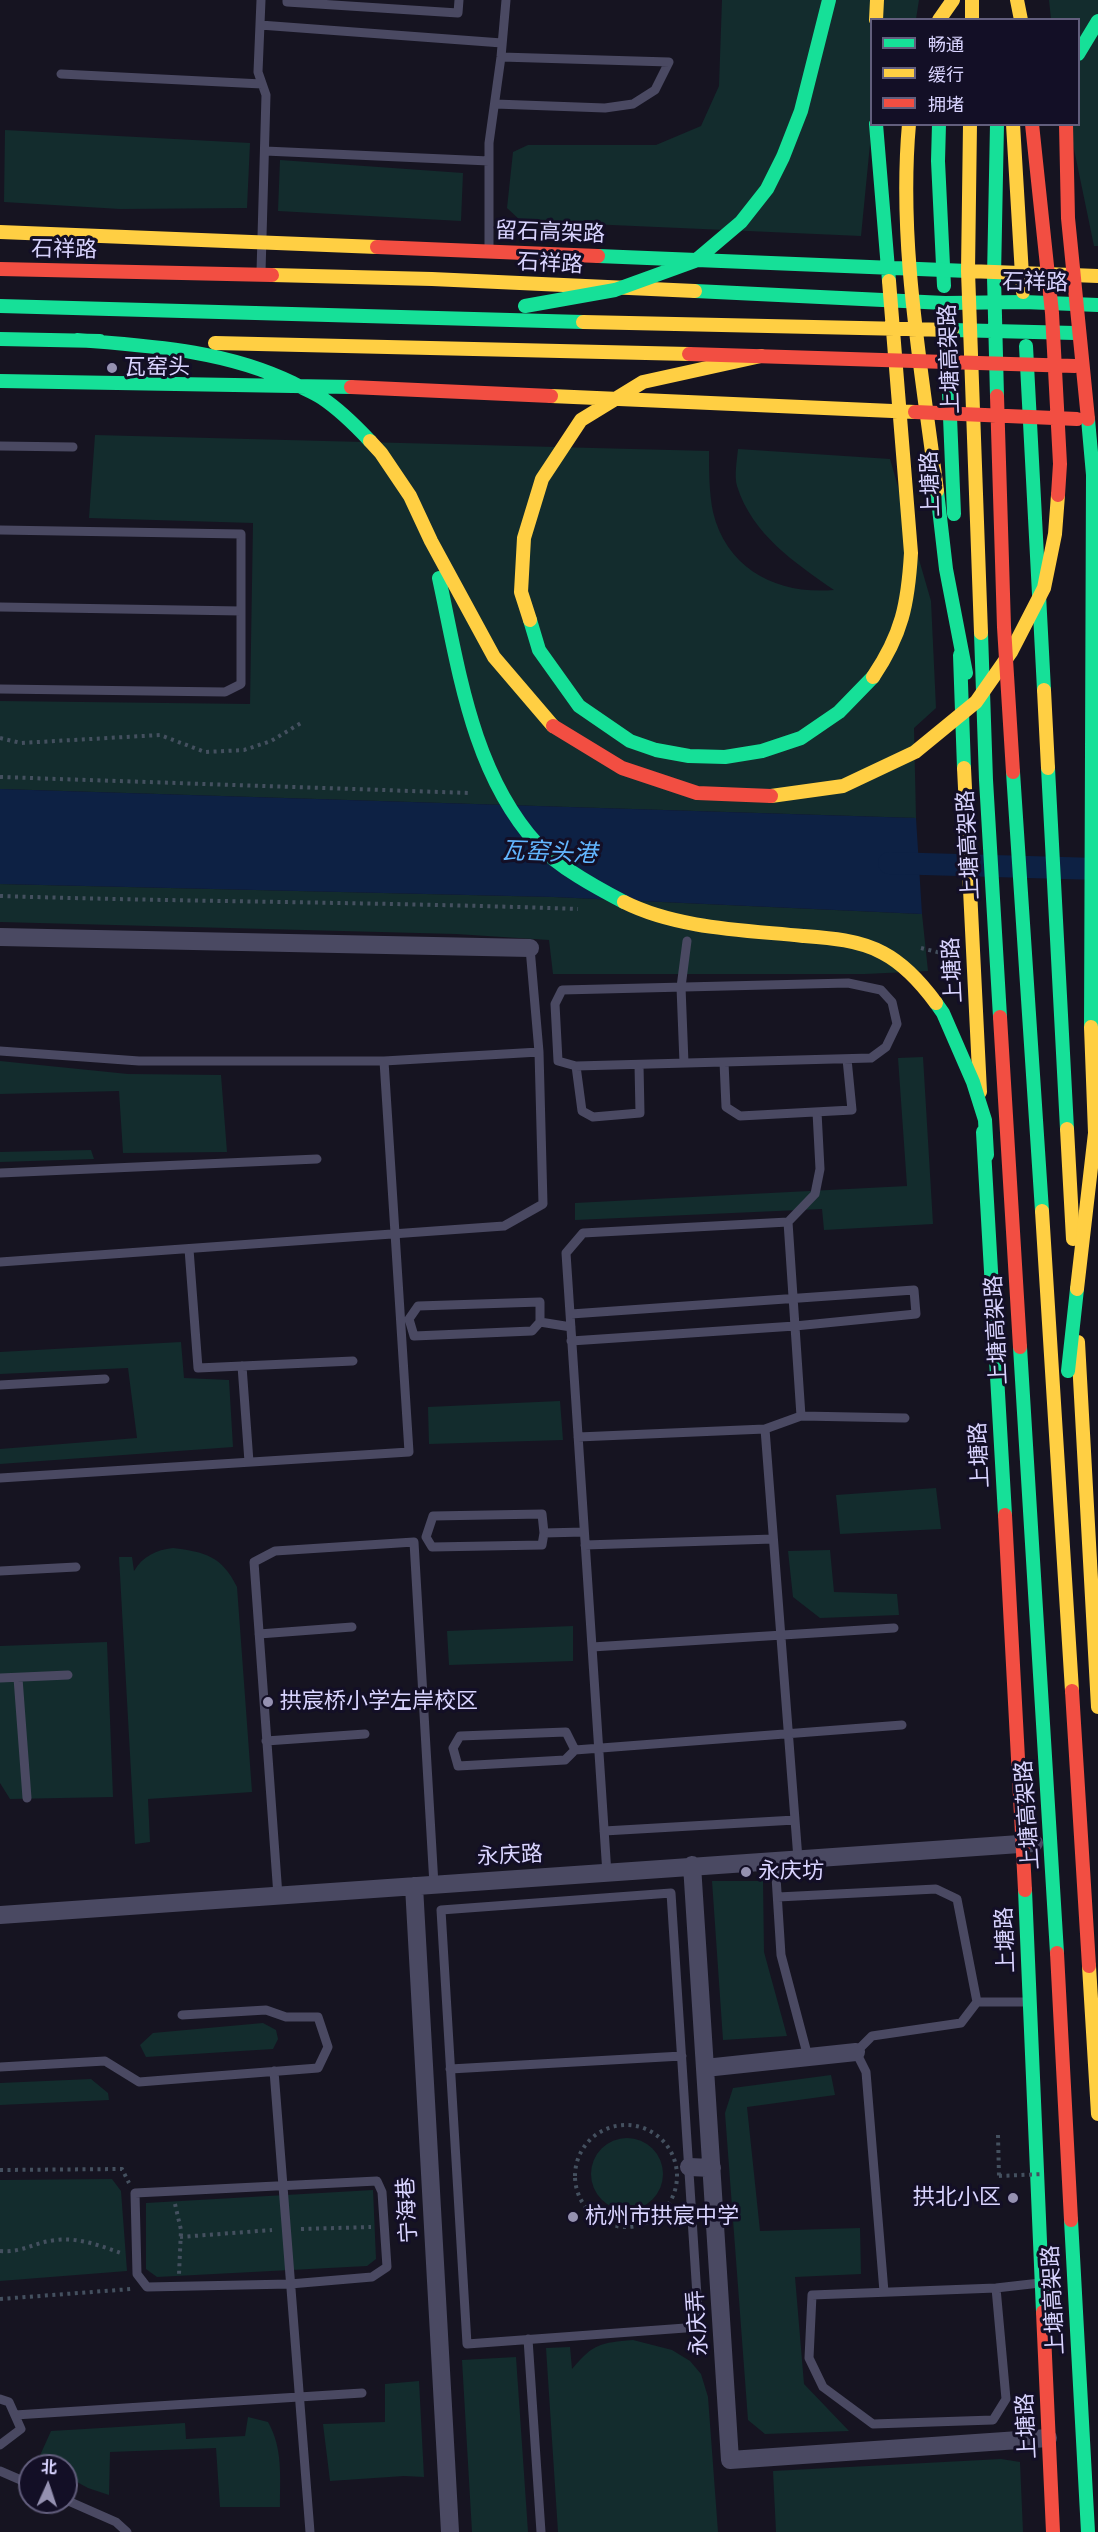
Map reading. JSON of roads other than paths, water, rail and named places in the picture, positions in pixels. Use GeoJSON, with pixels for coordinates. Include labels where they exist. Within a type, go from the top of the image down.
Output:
{"type":"FeatureCollection","features":[{"type":"Feature","properties":{"kind":"main road"},"geometry":{"type":"LineString","coordinates":[[432,319],[532,305],[615,290],[695,261],[741,222],[767,189],[783,157],[801,111],[829,0]]}},
{"type":"Feature","properties":{"kind":"main road"},"geometry":{"type":"LineString","coordinates":[[876,18],[877,0]]}},
{"type":"Feature","properties":{"kind":"main road"},"geometry":{"type":"LineString","coordinates":[[941,18],[943,0]]}},
{"type":"Feature","properties":{"kind":"main road"},"geometry":{"type":"LineString","coordinates":[[942,18],[953,0]]}},
{"type":"Feature","properties":{"kind":"main road"},"geometry":{"type":"LineString","coordinates":[[972,0],[972,18]]}},
{"type":"Feature","properties":{"kind":"main road"},"geometry":{"type":"LineString","coordinates":[[1007,0],[1008,18]]}},
{"type":"Feature","properties":{"kind":"main road"},"geometry":{"type":"LineString","coordinates":[[1017,0],[1021,18]]}},
{"type":"Feature","properties":{"kind":"main road"},"geometry":{"type":"LineString","coordinates":[[1080,51],[1098,21]]}},
{"type":"Feature","properties":{"kind":"main road"},"geometry":{"type":"LineString","coordinates":[[761,356],[644,382],[581,420],[542,479],[524,538],[521,592],[539,650],[579,706],[630,741],[656,750],[689,756],[725,757],[762,751],[801,738],[839,712],[869,683],[888,655],[898,633],[908,597],[910,553],[908,500],[876,126]]}},
{"type":"Feature","properties":{"kind":"main road"},"geometry":{"type":"LineString","coordinates":[[909,126],[905,168],[908,242],[946,569],[986,780]]}},
{"type":"Feature","properties":{"kind":"main road","name":"上塘路"},"geometry":{"type":"LineString","coordinates":[[939,126],[938,161],[973,960],[1023,1844],[1053,2532]]}},
{"type":"Feature","properties":{"kind":"main road","name":"上塘高架路"},"geometry":{"type":"LineString","coordinates":[[970,126],[968,271],[986,780],[1053,1884],[1088,2532]]}},
{"type":"Feature","properties":{"kind":"main road","name":"上塘高架路"},"geometry":{"type":"LineString","coordinates":[[997,126],[994,277],[1004,627],[1098,2114]]}},
{"type":"Feature","properties":{"kind":"main road"},"geometry":{"type":"LineString","coordinates":[[1013,126],[1057,965],[1091,1430],[1098,1707]]}},
{"type":"Feature","properties":{"kind":"main road"},"geometry":{"type":"LineString","coordinates":[[77,340],[173,348],[243,363],[282,378],[321,397],[354,423],[381,453],[410,496],[431,541],[494,657],[554,727],[622,768],[697,793],[774,796],[843,786],[915,752],[976,702],[1011,652],[1044,588],[1055,534],[1060,464],[1053,336],[1032,126]]}},
{"type":"Feature","properties":{"kind":"main road"},"geometry":{"type":"LineString","coordinates":[[1066,126],[1068,218],[1093,475],[1091,1027],[1095,1133]]}},
{"type":"Feature","properties":{"kind":"main road","name":"留石高架路"},"geometry":{"type":"LineString","coordinates":[[0,232],[1098,276]]}},
{"type":"Feature","properties":{"kind":"main road","name":"石祥路"},"geometry":{"type":"LineString","coordinates":[[0,269],[489,277],[945,303],[1024,302],[1098,305]]}},
{"type":"Feature","properties":{"kind":"main road"},"geometry":{"type":"LineString","coordinates":[[0,306],[432,319],[1098,333]]}},
{"type":"Feature","properties":{"kind":"main road"},"geometry":{"type":"LineString","coordinates":[[0,339],[761,356],[1098,367]]}},
{"type":"Feature","properties":{"kind":"main road"},"geometry":{"type":"LineString","coordinates":[[0,351],[417,355],[830,372]]}},
{"type":"Feature","properties":{"kind":"main road"},"geometry":{"type":"LineString","coordinates":[[877,374],[1098,384]]}},
{"type":"Feature","properties":{"kind":"main road"},"geometry":{"type":"LineString","coordinates":[[0,381],[345,387],[1098,420]]}},
{"type":"Feature","properties":{"kind":"main road"},"geometry":{"type":"LineString","coordinates":[[431,541],[466,703],[492,777],[496,787],[538,845],[589,884],[642,911],[709,926],[844,940],[883,953],[920,982],[943,1013],[974,1082],[985,1119],[1008,1463],[1031,1550]]}},
{"type":"Feature","properties":{"kind":"main road"},"geometry":{"type":"LineString","coordinates":[[1058,1454],[1098,1115]]}},
{"type":"Feature","properties":{"kind":"street"},"geometry":{"type":"LineString","coordinates":[[0,937],[530,948]]}},
{"type":"Feature","properties":{"kind":"street"},"geometry":{"type":"LineString","coordinates":[[1057,965],[1098,966]]}},
{"type":"Feature","properties":{"kind":"street","name":"永庆路"},"geometry":{"type":"LineString","coordinates":[[0,1915],[607,1874],[692,1866],[1023,1844],[1098,1836]]}},
{"type":"Feature","properties":{"kind":"street","name":"永庆弄"},"geometry":{"type":"LineString","coordinates":[[692,1866],[730,2460],[1048,2438]]}},
{"type":"Feature","properties":{"kind":"street","name":"宁海巷"},"geometry":{"type":"LineString","coordinates":[[414,1886],[450,2532]]}},
{"type":"Feature","properties":{"kind":"street"},"geometry":{"type":"LineString","coordinates":[[705,2068],[856,2052]]}},
{"type":"Feature","properties":{"kind":"street"},"geometry":{"type":"LineString","coordinates":[[682,2167],[712,2168]]}},
{"type":"Feature","properties":{"kind":"lane"},"geometry":{"type":"LineString","coordinates":[[261,0],[258,72],[266,95],[261,275]]}},
{"type":"Feature","properties":{"kind":"lane"},"geometry":{"type":"LineString","coordinates":[[287,0],[286,2],[458,13],[459,0]]}},
{"type":"Feature","properties":{"kind":"lane"},"geometry":{"type":"LineString","coordinates":[[489,260],[489,161],[506,0]]}},
{"type":"Feature","properties":{"kind":"lane"},"geometry":{"type":"LineString","coordinates":[[260,25],[502,43]]}},
{"type":"Feature","properties":{"kind":"lane"},"geometry":{"type":"LineString","coordinates":[[495,104],[605,108],[633,104],[655,90],[669,62],[501,57]]}},
{"type":"Feature","properties":{"kind":"lane"},"geometry":{"type":"LineString","coordinates":[[61,74],[262,84]]}},
{"type":"Feature","properties":{"kind":"lane"},"geometry":{"type":"LineString","coordinates":[[265,151],[489,161]]}},
{"type":"Feature","properties":{"kind":"lane"},"geometry":{"type":"LineString","coordinates":[[0,446],[73,447]]}},
{"type":"Feature","properties":{"kind":"lane"},"geometry":{"type":"LineString","coordinates":[[0,530],[240,534],[241,611],[241,684],[225,692],[0,688]]}},
{"type":"Feature","properties":{"kind":"lane"},"geometry":{"type":"LineString","coordinates":[[0,607],[241,611]]}},
{"type":"Feature","properties":{"kind":"lane"},"geometry":{"type":"LineString","coordinates":[[684,1063],[681,987],[687,941]]}},
{"type":"Feature","properties":{"kind":"lane"},"geometry":{"type":"LineString","coordinates":[[0,1262],[504,1226],[543,1204],[539,1052],[530,948]]}},
{"type":"Feature","properties":{"kind":"lane"},"geometry":{"type":"LineString","coordinates":[[848,983],[880,990],[892,1002],[897,1024],[886,1047],[872,1058],[576,1066],[558,1061],[555,1005],[562,990],[681,987],[848,983]]}},
{"type":"Feature","properties":{"kind":"lane"},"geometry":{"type":"LineString","coordinates":[[0,1052],[139,1061],[384,1061],[539,1052]]}},
{"type":"Feature","properties":{"kind":"lane"},"geometry":{"type":"LineString","coordinates":[[724,1062],[726,1107],[740,1116],[852,1110],[847,1059]]}},
{"type":"Feature","properties":{"kind":"lane"},"geometry":{"type":"LineString","coordinates":[[0,1478],[409,1452],[384,1061]]}},
{"type":"Feature","properties":{"kind":"lane"},"geometry":{"type":"LineString","coordinates":[[576,1066],[582,1111],[593,1117],[640,1113],[639,1065]]}},
{"type":"Feature","properties":{"kind":"lane"},"geometry":{"type":"LineString","coordinates":[[607,1874],[566,1254],[583,1233],[788,1222],[815,1194],[819,1169],[817,1112]]}},
{"type":"Feature","properties":{"kind":"lane"},"geometry":{"type":"LineString","coordinates":[[0,1173],[317,1159]]}},
{"type":"Feature","properties":{"kind":"lane"},"geometry":{"type":"LineString","coordinates":[[788,1222],[801,1416]]}},
{"type":"Feature","properties":{"kind":"lane"},"geometry":{"type":"LineString","coordinates":[[189,1249],[198,1368],[353,1361]]}},
{"type":"Feature","properties":{"kind":"lane"},"geometry":{"type":"LineString","coordinates":[[571,1314],[914,1290],[916,1314],[795,1326],[571,1341]]}},
{"type":"Feature","properties":{"kind":"lane"},"geometry":{"type":"LineString","coordinates":[[540,1302],[540,1322],[532,1331],[414,1336],[409,1319],[418,1306],[540,1302]]}},
{"type":"Feature","properties":{"kind":"lane"},"geometry":{"type":"LineString","coordinates":[[540,1322],[571,1327]]}},
{"type":"Feature","properties":{"kind":"lane"},"geometry":{"type":"LineString","coordinates":[[242,1366],[249,1462]]}},
{"type":"Feature","properties":{"kind":"lane"},"geometry":{"type":"LineString","coordinates":[[0,1385],[105,1378]]}},
{"type":"Feature","properties":{"kind":"lane"},"geometry":{"type":"LineString","coordinates":[[578,1437],[765,1429],[801,1416],[905,1418]]}},
{"type":"Feature","properties":{"kind":"lane"},"geometry":{"type":"LineString","coordinates":[[765,1429],[798,1859]]}},
{"type":"Feature","properties":{"kind":"lane"},"geometry":{"type":"LineString","coordinates":[[542,1514],[544,1533],[542,1545],[432,1547],[426,1537],[433,1516],[542,1514]]}},
{"type":"Feature","properties":{"kind":"lane"},"geometry":{"type":"LineString","coordinates":[[544,1533],[584,1532]]}},
{"type":"Feature","properties":{"kind":"lane"},"geometry":{"type":"LineString","coordinates":[[585,1545],[773,1539]]}},
{"type":"Feature","properties":{"kind":"lane"},"geometry":{"type":"LineString","coordinates":[[278,1896],[254,1562],[275,1551],[414,1542],[434,1885]]}},
{"type":"Feature","properties":{"kind":"lane"},"geometry":{"type":"LineString","coordinates":[[0,1571],[76,1567]]}},
{"type":"Feature","properties":{"kind":"lane"},"geometry":{"type":"LineString","coordinates":[[259,1634],[352,1627]]}},
{"type":"Feature","properties":{"kind":"lane"},"geometry":{"type":"LineString","coordinates":[[592,1647],[894,1628]]}},
{"type":"Feature","properties":{"kind":"lane"},"geometry":{"type":"LineString","coordinates":[[0,1678],[68,1675]]}},
{"type":"Feature","properties":{"kind":"lane"},"geometry":{"type":"LineString","coordinates":[[18,1678],[27,1798]]}},
{"type":"Feature","properties":{"kind":"lane"},"geometry":{"type":"LineString","coordinates":[[575,1750],[566,1732],[460,1736],[453,1748],[458,1766],[565,1760],[575,1750],[902,1725]]}},
{"type":"Feature","properties":{"kind":"lane"},"geometry":{"type":"LineString","coordinates":[[266,1741],[365,1734]]}},
{"type":"Feature","properties":{"kind":"lane"},"geometry":{"type":"LineString","coordinates":[[604,1831],[795,1820]]}},
{"type":"Feature","properties":{"kind":"lane"},"geometry":{"type":"LineString","coordinates":[[775,1861],[781,1955],[808,2057]]}},
{"type":"Feature","properties":{"kind":"lane"},"geometry":{"type":"LineString","coordinates":[[778,1897],[936,1889],[957,1899],[977,2002],[961,2023],[872,2036],[856,2052],[866,2072],[884,2292]]}},
{"type":"Feature","properties":{"kind":"lane"},"geometry":{"type":"LineString","coordinates":[[671,1893],[682,2056],[682,2167],[699,2327],[466,2344],[450,2069],[441,1910],[671,1893]]}},
{"type":"Feature","properties":{"kind":"lane"},"geometry":{"type":"LineString","coordinates":[[977,2002],[1030,2002]]}},
{"type":"Feature","properties":{"kind":"lane"},"geometry":{"type":"LineString","coordinates":[[0,2067],[105,2061],[139,2082],[318,2068],[328,2047],[318,2016],[286,2017],[266,2010],[182,2015]]}},
{"type":"Feature","properties":{"kind":"lane"},"geometry":{"type":"LineString","coordinates":[[450,2069],[682,2056]]}},
{"type":"Feature","properties":{"kind":"lane"},"geometry":{"type":"LineString","coordinates":[[274,2071],[310,2532]]}},
{"type":"Feature","properties":{"kind":"lane"},"geometry":{"type":"LineString","coordinates":[[377,2181],[382,2192],[387,2267],[372,2277],[290,2284],[147,2288],[137,2274],[135,2193],[377,2181]]}},
{"type":"Feature","properties":{"kind":"lane"},"geometry":{"type":"LineString","coordinates":[[996,2288],[1006,2399],[993,2420],[873,2424],[823,2387],[809,2358],[812,2295],[996,2288],[1041,2283]]}},
{"type":"Feature","properties":{"kind":"lane"},"geometry":{"type":"LineString","coordinates":[[528,2339],[541,2532]]}},
{"type":"Feature","properties":{"kind":"lane"},"geometry":{"type":"LineString","coordinates":[[15,2415],[362,2393]]}},
{"type":"Feature","properties":{"kind":"lane"},"geometry":{"type":"LineString","coordinates":[[0,2399],[9,2402],[21,2429],[0,2445]]}},
{"type":"Feature","properties":{"kind":"lane"},"geometry":{"type":"LineString","coordinates":[[0,2471],[18,2479]]}},
{"type":"Feature","properties":{"kind":"lane"},"geometry":{"type":"LineString","coordinates":[[78,2505],[116,2522],[127,2532]]}},
{"type":"Feature","properties":{"kind":"water"},"geometry":{"type":"Polygon","coordinates":[[[0,789],[916,818],[922,914],[554,897],[0,884],[0,789]]]}},
{"type":"Feature","properties":{"kind":"waterway","name":"瓦窑头港"},"geometry":{"type":"LineString","coordinates":[[889,863],[1098,869]]}},
{"type":"Feature","properties":{"kind":"place","name":"瓦窑头"},"geometry":{"type":"Point","coordinates":[112,368]}},
{"type":"Feature","properties":{"kind":"place","name":"拱宸桥小学左岸校区"},"geometry":{"type":"Point","coordinates":[268,1702]}},
{"type":"Feature","properties":{"kind":"place","name":"永庆坊"},"geometry":{"type":"Point","coordinates":[746,1872]}},
{"type":"Feature","properties":{"kind":"place","name":"拱北小区"},"geometry":{"type":"Point","coordinates":[1013,2198]}},
{"type":"Feature","properties":{"kind":"place","name":"杭州市拱宸中学"},"geometry":{"type":"Point","coordinates":[573,2217]}}]}
